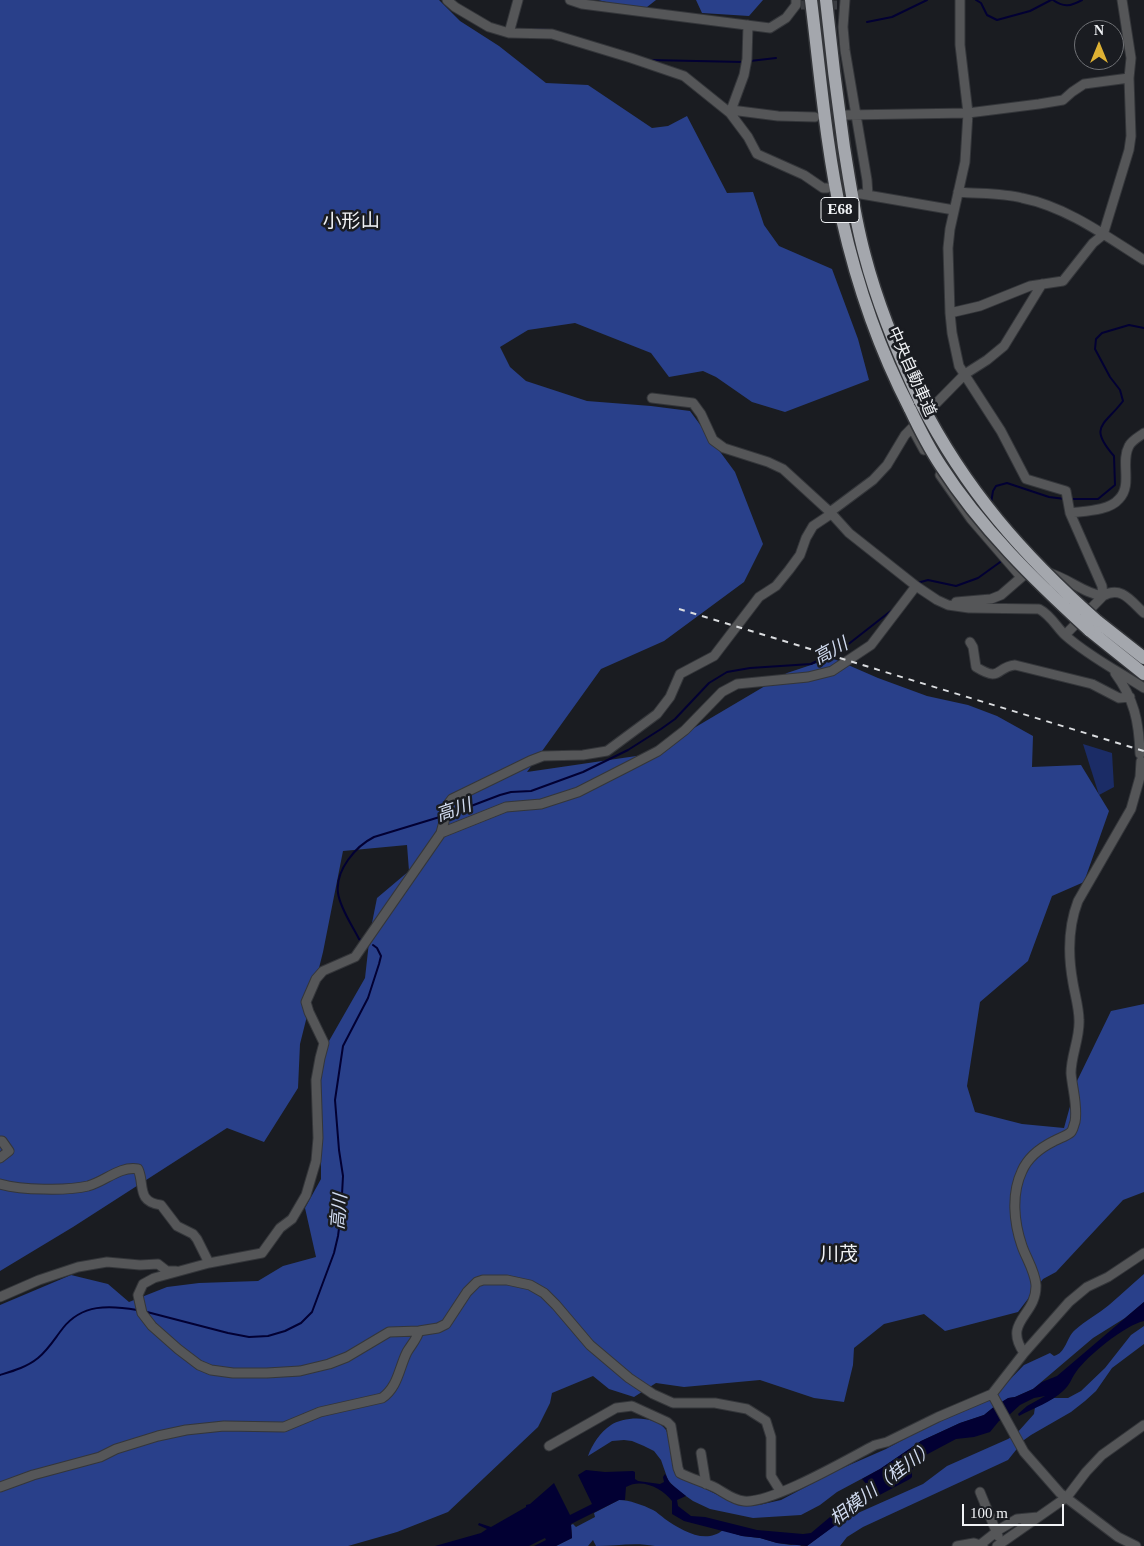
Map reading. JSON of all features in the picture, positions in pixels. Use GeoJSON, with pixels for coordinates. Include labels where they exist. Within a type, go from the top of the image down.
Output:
{"type":"FeatureCollection","features":[{"type":"Feature","properties":{"kind":"highway","name":"中央自動車道"},"geometry":{"type":"LineString","coordinates":[[801,3],[828,133],[849,248],[870,320],[910,409],[940,465],[981,521],[1005,549],[1093,626],[1144,674]]}},
{"type":"Feature","properties":{"kind":"highway","name":"中央自動車道"},"geometry":{"type":"LineString","coordinates":[[838,3],[835,80],[856,223],[864,255],[883,313],[920,401],[946,450],[979,498],[1014,539],[1093,626],[1144,658]]}},
{"type":"Feature","properties":{"kind":"street"},"geometry":{"type":"LineString","coordinates":[[447,0],[489,28],[509,33],[552,34],[636,59],[684,76],[731,112],[748,137],[756,154],[804,175],[823,188],[827,188]]}},
{"type":"Feature","properties":{"kind":"street"},"geometry":{"type":"LineString","coordinates":[[509,33],[518,0]]}},
{"type":"Feature","properties":{"kind":"street"},"geometry":{"type":"LineString","coordinates":[[570,0],[582,4],[770,28],[786,18],[801,3]]}},
{"type":"Feature","properties":{"kind":"street"},"geometry":{"type":"LineString","coordinates":[[950,314],[980,306],[1030,286],[1063,281],[1093,243],[1103,234],[1129,150],[1129,78],[1131,58],[1122,1]]}},
{"type":"Feature","properties":{"kind":"street"},"geometry":{"type":"LineString","coordinates":[[838,3],[867,180],[864,194],[954,210]]}},
{"type":"Feature","properties":{"kind":"street"},"geometry":{"type":"LineString","coordinates":[[960,3],[962,71],[968,112],[964,162],[950,229],[948,248],[950,314],[955,351],[959,366],[1001,431],[1026,479],[1066,491],[1070,511],[1102,586],[1103,596]]}},
{"type":"Feature","properties":{"kind":"street"},"geometry":{"type":"LineString","coordinates":[[731,112],[746,62],[748,25]]}},
{"type":"Feature","properties":{"kind":"street"},"geometry":{"type":"LineString","coordinates":[[846,115],[968,112],[1062,100],[1084,84],[1129,78]]}},
{"type":"Feature","properties":{"kind":"street"},"geometry":{"type":"LineString","coordinates":[[731,112],[815,117]]}},
{"type":"Feature","properties":{"kind":"street"},"geometry":{"type":"LineString","coordinates":[[958,192],[1011,196],[1032,200],[1062,211],[1144,260]]}},
{"type":"Feature","properties":{"kind":"street"},"geometry":{"type":"LineString","coordinates":[[780,1492],[771,1476],[771,1437],[766,1421],[747,1409],[715,1403],[673,1403],[653,1394],[629,1378],[590,1345],[544,1293],[530,1285],[507,1280],[483,1280],[476,1282],[467,1292],[446,1324],[433,1330],[419,1332],[389,1332],[346,1357],[329,1364],[300,1371],[233,1373],[199,1366],[178,1349],[152,1326],[142,1313],[138,1295],[143,1284],[154,1278],[209,1263],[262,1252],[280,1228],[292,1219],[306,1195],[316,1161],[318,1138],[316,1080],[324,1043],[306,1002],[316,979],[323,971],[355,957],[360,951],[441,833],[449,803],[452,799],[542,756],[584,755],[607,751],[657,714],[670,697],[680,674],[714,656],[759,597],[776,586],[800,555],[813,526],[873,480],[888,465],[905,435],[964,374],[988,360],[1004,346],[1042,284]]}},
{"type":"Feature","properties":{"kind":"street"},"geometry":{"type":"LineString","coordinates":[[652,398],[693,403],[701,414],[713,440],[724,448],[768,462],[783,469],[849,533],[916,586],[937,600],[948,605],[969,608],[1039,609],[1045,612],[1065,635],[1096,659],[1144,688]]}},
{"type":"Feature","properties":{"kind":"street"},"geometry":{"type":"LineString","coordinates":[[912,428],[948,487],[1021,577]]}},
{"type":"Feature","properties":{"kind":"street"},"geometry":{"type":"LineString","coordinates":[[1070,511],[1100,509],[1119,500],[1124,492],[1126,483],[1126,452],[1130,444],[1144,433]]}},
{"type":"Feature","properties":{"kind":"street"},"geometry":{"type":"LineString","coordinates":[[937,600],[956,602],[991,599],[1001,595],[1021,577],[1032,571],[1054,574],[1094,596],[1103,596]]}},
{"type":"Feature","properties":{"kind":"street"},"geometry":{"type":"LineString","coordinates":[[441,833],[506,807],[541,804],[578,792],[658,751],[685,730],[722,692],[737,684],[808,678],[832,671],[870,645],[916,586]]}},
{"type":"Feature","properties":{"kind":"street"},"geometry":{"type":"LineString","coordinates":[[1065,635],[1103,596],[1110,592],[1124,594],[1144,612]]}},
{"type":"Feature","properties":{"kind":"street"},"geometry":{"type":"LineString","coordinates":[[970,642],[973,647],[976,666],[986,673],[999,673],[1011,665],[1015,665],[1092,684],[1119,698],[1130,697]]}},
{"type":"Feature","properties":{"kind":"street"},"geometry":{"type":"LineString","coordinates":[[1024,1353],[1017,1344],[1016,1332],[1035,1298],[1036,1283],[1016,1224],[1016,1193],[1020,1174],[1026,1162],[1037,1151],[1071,1132],[1075,1122],[1071,1070],[1079,1030],[1079,1018],[1070,960],[1070,938],[1074,912],[1078,901],[1131,809],[1140,777],[1139,736],[1136,714],[1130,697],[1112,669]]}},
{"type":"Feature","properties":{"kind":"street"},"geometry":{"type":"LineString","coordinates":[[0,1141],[7,1146],[9,1151],[0,1158]]}},
{"type":"Feature","properties":{"kind":"street"},"geometry":{"type":"LineString","coordinates":[[0,1184],[54,1189],[87,1186],[101,1181],[124,1168],[138,1169],[141,1176],[141,1192],[146,1199],[161,1205],[177,1226],[193,1234],[209,1263]]}},
{"type":"Feature","properties":{"kind":"street"},"geometry":{"type":"LineString","coordinates":[[549,1446],[616,1408],[632,1406],[667,1422],[670,1426],[680,1473],[706,1484],[731,1498],[742,1501],[757,1500],[780,1492],[875,1445],[887,1442],[938,1417],[993,1396],[1024,1353],[1069,1302],[1088,1287],[1108,1277],[1144,1253]]}},
{"type":"Feature","properties":{"kind":"street"},"geometry":{"type":"LineString","coordinates":[[0,1296],[78,1267],[107,1262],[140,1266],[158,1264],[167,1271],[177,1271]]}},
{"type":"Feature","properties":{"kind":"street"},"geometry":{"type":"LineString","coordinates":[[0,1487],[158,1436],[186,1430],[224,1426],[284,1427],[320,1412],[382,1398],[392,1388],[407,1352],[419,1332]]}},
{"type":"Feature","properties":{"kind":"street"},"geometry":{"type":"LineString","coordinates":[[993,1396],[1029,1459],[1044,1473],[1060,1493],[1118,1537],[1136,1546]]}},
{"type":"Feature","properties":{"kind":"street"},"geometry":{"type":"LineString","coordinates":[[980,1492],[1001,1545],[1067,1497],[1102,1455],[1144,1425]]}},
{"type":"Feature","properties":{"kind":"street"},"geometry":{"type":"LineString","coordinates":[[701,1453],[706,1484]]}},
{"type":"Feature","properties":{"kind":"street"},"geometry":{"type":"LineString","coordinates":[[957,1546],[974,1543],[982,1545],[996,1532],[1017,1519],[1039,1517]]}},
{"type":"Feature","properties":{"kind":"shaded area"},"geometry":{"type":"Polygon","coordinates":[[[0,0],[439,0],[460,21],[499,46],[546,83],[588,85],[652,128],[668,126],[687,116],[727,193],[753,192],[764,225],[779,246],[832,269],[858,339],[869,380],[785,412],[752,402],[716,377],[703,371],[669,377],[651,353],[575,323],[528,330],[500,347],[510,367],[526,381],[587,401],[690,411],[735,472],[763,544],[744,582],[664,641],[601,669],[527,772],[650,754],[787,673],[832,658],[927,696],[968,705],[997,716],[1033,736],[1032,767],[1081,765],[1109,811],[1084,882],[1052,896],[1028,961],[980,1002],[967,1086],[975,1112],[1022,1124],[1064,1128],[1077,1081],[1111,1011],[1144,1004],[1144,1192],[1123,1200],[1056,1272],[1043,1279],[1018,1312],[945,1331],[924,1314],[884,1324],[854,1348],[853,1365],[844,1402],[814,1398],[760,1380],[684,1387],[656,1383],[634,1397],[609,1389],[593,1376],[552,1393],[550,1403],[538,1427],[448,1512],[397,1532],[348,1546],[0,1546],[0,1305],[71,1275],[108,1284],[129,1302],[167,1287],[199,1283],[258,1281],[283,1266],[316,1257],[305,1208],[321,1179],[321,1134],[313,1069],[365,978],[370,933],[377,898],[409,871],[407,845],[343,851],[323,952],[300,1044],[298,1088],[264,1142],[227,1128],[73,1227],[0,1271],[0,0]]]}},
{"type":"Feature","properties":{"kind":"shaded area"},"geometry":{"type":"Polygon","coordinates":[[[598,0],[656,0],[642,11],[598,0]]]}},
{"type":"Feature","properties":{"kind":"shaded area"},"geometry":{"type":"Polygon","coordinates":[[[696,0],[763,0],[749,16],[702,13],[696,0]]]}},
{"type":"Feature","properties":{"kind":"shaded area"},"geometry":{"type":"Polygon","coordinates":[[[1083,744],[1112,753],[1114,787],[1099,795],[1083,744]]]}},
{"type":"Feature","properties":{"kind":"shaded area"},"geometry":{"type":"Polygon","coordinates":[[[1144,1274],[1144,1302],[1125,1318],[1093,1338],[1033,1389],[1009,1398],[984,1415],[960,1423],[921,1441],[880,1469],[837,1492],[820,1505],[801,1515],[753,1518],[710,1509],[693,1501],[676,1489],[668,1480],[661,1460],[654,1451],[632,1441],[612,1441],[588,1456],[597,1439],[611,1425],[624,1420],[648,1419],[661,1425],[666,1430],[677,1475],[726,1499],[743,1505],[759,1505],[781,1500],[838,1470],[886,1449],[943,1418],[991,1399],[1024,1365],[1050,1353],[1054,1356],[1061,1352],[1075,1330],[1109,1305],[1144,1274]]]}},
{"type":"Feature","properties":{"kind":"shaded area"},"geometry":{"type":"Polygon","coordinates":[[[1144,1326],[1144,1344],[1112,1368],[1096,1391],[1085,1401],[1071,1412],[1024,1440],[1008,1460],[863,1527],[847,1537],[840,1546],[807,1546],[840,1521],[923,1484],[947,1466],[1008,1439],[1017,1433],[1034,1414],[1035,1407],[1054,1398],[1068,1398],[1081,1391],[1105,1368],[1131,1335],[1144,1326]]]}},
{"type":"Feature","properties":{"kind":"shaded area"},"geometry":{"type":"Polygon","coordinates":[[[619,1500],[649,1508],[678,1527],[701,1536],[709,1536],[723,1530],[777,1543],[802,1544],[800,1546],[655,1546],[633,1544],[596,1546],[593,1540],[588,1546],[556,1546],[572,1538],[571,1525],[573,1524],[576,1527],[595,1517],[594,1513],[619,1500]]]}},
{"type":"Feature","properties":{"kind":"water","name":"相模川（桂川）"},"geometry":{"type":"Polygon","coordinates":[[[1144,1302],[1144,1321],[1127,1328],[1097,1350],[1081,1365],[1067,1386],[1058,1395],[1019,1416],[1018,1414],[1027,1406],[1045,1396],[1034,1398],[1020,1405],[999,1421],[990,1432],[974,1437],[956,1439],[924,1456],[912,1470],[912,1477],[910,1479],[853,1509],[807,1546],[777,1543],[760,1538],[742,1536],[684,1521],[672,1514],[672,1501],[663,1492],[645,1484],[632,1484],[626,1487],[625,1500],[619,1500],[571,1524],[572,1538],[556,1546],[534,1546],[546,1540],[545,1538],[529,1546],[435,1546],[481,1533],[487,1529],[478,1525],[479,1523],[491,1527],[526,1507],[526,1505],[530,1504],[554,1483],[570,1515],[592,1504],[578,1475],[586,1470],[605,1472],[633,1471],[635,1472],[635,1479],[638,1481],[660,1484],[664,1482],[663,1477],[665,1474],[670,1483],[686,1496],[677,1500],[678,1506],[691,1516],[705,1517],[757,1530],[811,1533],[861,1493],[867,1485],[862,1479],[921,1441],[960,1423],[984,1415],[1008,1398],[1033,1389],[1042,1382],[1057,1376],[1144,1302]]]}},
{"type":"Feature","properties":{"kind":"waterway"},"geometry":{"type":"LineString","coordinates":[[867,22],[892,17],[927,0]]}},
{"type":"Feature","properties":{"kind":"waterway"},"geometry":{"type":"LineString","coordinates":[[976,0],[981,3],[987,15],[997,20],[1030,11],[1051,0]]}},
{"type":"Feature","properties":{"kind":"waterway"},"geometry":{"type":"LineString","coordinates":[[1053,0],[1068,5],[1082,0]]}},
{"type":"Feature","properties":{"kind":"waterway"},"geometry":{"type":"LineString","coordinates":[[535,29],[550,30]]}},
{"type":"Feature","properties":{"kind":"waterway"},"geometry":{"type":"LineString","coordinates":[[750,61],[776,58]]}},
{"type":"Feature","properties":{"kind":"waterway"},"geometry":{"type":"LineString","coordinates":[[650,60],[743,62]]}},
{"type":"Feature","properties":{"kind":"waterway","name":"高川"},"geometry":{"type":"LineString","coordinates":[[1070,499],[1098,499],[1115,485],[1114,456],[1106,446],[1100,432],[1105,421],[1123,401],[1120,390],[1110,377],[1095,349],[1096,339],[1102,333],[1129,325],[1144,328]]}},
{"type":"Feature","properties":{"kind":"waterway","name":"高川"},"geometry":{"type":"LineString","coordinates":[[991,503],[996,486],[1007,483],[1049,497],[1065,499]]}},
{"type":"Feature","properties":{"kind":"waterway","name":"高川"},"geometry":{"type":"LineString","coordinates":[[917,583],[928,580],[956,586],[978,578],[1003,560]]}},
{"type":"Feature","properties":{"kind":"waterway","name":"高川"},"geometry":{"type":"LineString","coordinates":[[450,814],[500,795],[511,792],[531,791],[583,772],[628,750],[661,729],[675,719],[709,683],[727,672],[750,668],[811,664],[846,646],[892,610]]}},
{"type":"Feature","properties":{"kind":"waterway","name":"高川"},"geometry":{"type":"LineString","coordinates":[[361,940],[344,910],[338,893],[340,876],[348,860],[360,846],[374,837],[443,816]]}},
{"type":"Feature","properties":{"kind":"waterway","name":"高川"},"geometry":{"type":"LineString","coordinates":[[147,1312],[249,1337],[268,1336],[285,1331],[301,1323],[312,1312],[334,1253],[338,1236],[343,1176],[335,1100],[343,1046],[368,998],[381,956],[373,945]]}},
{"type":"Feature","properties":{"kind":"waterway","name":"高川"},"geometry":{"type":"LineString","coordinates":[[0,1375],[34,1361],[49,1347],[70,1320],[87,1310],[106,1307],[137,1310]]}},
{"type":"Feature","properties":{"kind":"tunnel"},"geometry":{"type":"LineString","coordinates":[[801,5],[837,5]]}},
{"type":"Feature","properties":{"kind":"railway"},"geometry":{"type":"LineString","coordinates":[[679,609],[1144,751]]}},
{"type":"Feature","properties":{"kind":"district","name":"小形山"},"geometry":{"type":"Point","coordinates":[351,222]}},
{"type":"Feature","properties":{"kind":"district","name":"川茂"},"geometry":{"type":"Point","coordinates":[839,1255]}}]}
